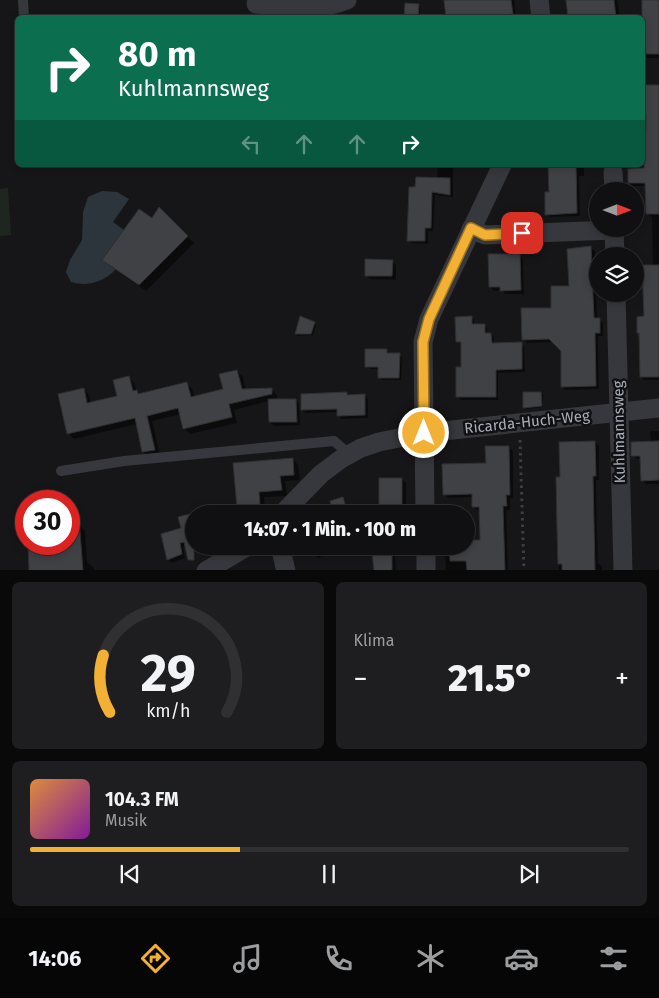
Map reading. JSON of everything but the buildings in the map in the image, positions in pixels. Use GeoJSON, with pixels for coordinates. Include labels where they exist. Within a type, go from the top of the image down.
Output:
{"type":"FeatureCollection","features":[{"type":"Feature","properties":{"kind":"street"},"geometry":{"type":"LineString","coordinates":[[539,0],[541,15]]}},
{"type":"Feature","properties":{"kind":"street"},"geometry":{"type":"LineString","coordinates":[[256,4],[310,8],[340,1]]}},
{"type":"Feature","properties":{"kind":"street"},"geometry":{"type":"LineString","coordinates":[[425,505],[423,342],[429,319],[501,167]]}},
{"type":"Feature","properties":{"kind":"street"},"geometry":{"type":"LineString","coordinates":[[614,172],[614,182]]}},
{"type":"Feature","properties":{"kind":"street"},"geometry":{"type":"LineString","coordinates":[[471,228],[485,235],[589,230]]}},
{"type":"Feature","properties":{"kind":"street","name":"Kuhlmannsweg"},"geometry":{"type":"LineString","coordinates":[[616,302],[623,570]]}},
{"type":"Feature","properties":{"kind":"street","name":"Ricarda-Huch-Weg"},"geometry":{"type":"LineString","coordinates":[[291,505],[321,474],[349,454],[379,442],[424,433],[659,408]]}},
{"type":"Feature","properties":{"kind":"street"},"geometry":{"type":"LineString","coordinates":[[206,570],[232,555]]}},
{"type":"Feature","properties":{"kind":"street"},"geometry":{"type":"LineString","coordinates":[[282,555],[286,570]]}},
{"type":"Feature","properties":{"kind":"street"},"geometry":{"type":"LineString","coordinates":[[426,555],[426,570]]}},
{"type":"Feature","properties":{"kind":"lane"},"geometry":{"type":"LineString","coordinates":[[23,0],[24,15]]}},
{"type":"Feature","properties":{"kind":"lane"},"geometry":{"type":"LineString","coordinates":[[61,471],[124,460],[334,441],[349,454]]}},
{"type":"Feature","properties":{"kind":"path"},"geometry":{"type":"LineString","coordinates":[[520,422],[524,570]]}},
{"type":"Feature","properties":{"kind":"shaded area"},"geometry":{"type":"Polygon","coordinates":[[[8,188],[11,235],[0,236],[0,189],[8,188]]]}},
{"type":"Feature","properties":{"kind":"shaded area"},"geometry":{"type":"Polygon","coordinates":[[[102,191],[117,192],[129,199],[113,222],[124,230],[102,260],[116,269],[101,280],[89,284],[71,282],[66,272],[70,260],[82,240],[83,212],[88,197],[102,191]]]}},
{"type":"Feature","properties":{"kind":"route"},"geometry":{"type":"LineString","coordinates":[[424,433],[423,342],[429,319],[471,228],[485,235],[522,233]]}}]}
